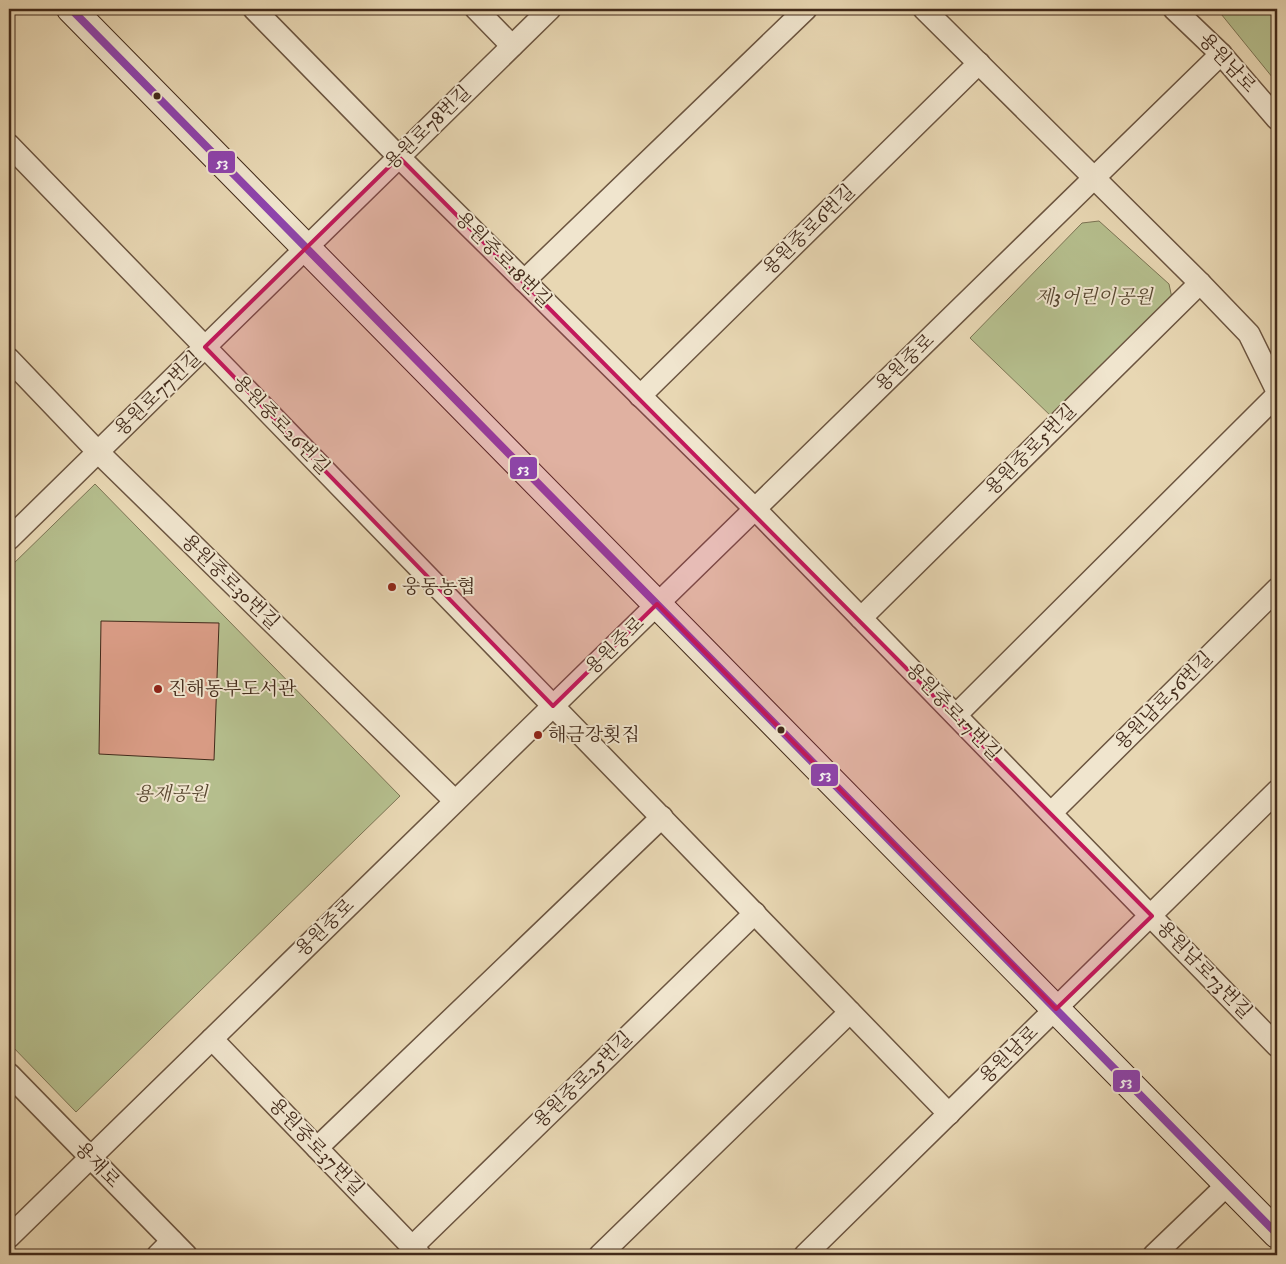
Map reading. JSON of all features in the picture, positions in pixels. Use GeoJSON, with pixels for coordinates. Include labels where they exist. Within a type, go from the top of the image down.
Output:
{"type":"FeatureCollection","features":[{"type":"Feature","properties":{"kind":"main road"},"geometry":{"type":"LineString","coordinates":[[71,9],[1277,1234]]}},
{"type":"Feature","properties":{"kind":"street","name":"용원중로18번길"},"geometry":{"type":"LineString","coordinates":[[254,9],[399,157],[755,509]]}},
{"type":"Feature","properties":{"kind":"street"},"geometry":{"type":"LineString","coordinates":[[476,9],[512,46]]}},
{"type":"Feature","properties":{"kind":"street","name":"용원로78번길"},"geometry":{"type":"LineString","coordinates":[[306,248],[550,9]]}},
{"type":"Feature","properties":{"kind":"street"},"geometry":{"type":"LineString","coordinates":[[524,281],[806,9]]}},
{"type":"Feature","properties":{"kind":"street"},"geometry":{"type":"LineString","coordinates":[[924,9],[1249,334],[1277,393],[956,715]]}},
{"type":"Feature","properties":{"kind":"street","name":"용원남로"},"geometry":{"type":"LineString","coordinates":[[1174,9],[1221,54],[1277,119]]}},
{"type":"Feature","properties":{"kind":"street","name":"용원중로"},"geometry":{"type":"LineString","coordinates":[[9,1237],[1221,54]]}},
{"type":"Feature","properties":{"kind":"street","name":"용원중로6번길"},"geometry":{"type":"LineString","coordinates":[[640,396],[978,64]]}},
{"type":"Feature","properties":{"kind":"street","name":"용원중로26번길"},"geometry":{"type":"LineString","coordinates":[[9,145],[553,706]]}},
{"type":"Feature","properties":{"kind":"street","name":"용원로77번길"},"geometry":{"type":"LineString","coordinates":[[9,540],[306,248]]}},
{"type":"Feature","properties":{"kind":"street","name":"용원중로5번길"},"geometry":{"type":"LineString","coordinates":[[861,618],[1200,283]]}},
{"type":"Feature","properties":{"kind":"street","name":"용원중로30번길"},"geometry":{"type":"LineString","coordinates":[[9,359],[98,452],[456,801]]}},
{"type":"Feature","properties":{"kind":"street","name":"용원중로17번길"},"geometry":{"type":"LineString","coordinates":[[755,509],[1152,916]]}},
{"type":"Feature","properties":{"kind":"street","name":"용원남로56번길"},"geometry":{"type":"LineString","coordinates":[[1051,813],[1277,589]]}},
{"type":"Feature","properties":{"kind":"street"},"geometry":{"type":"LineString","coordinates":[[553,706],[949,1114]]}},
{"type":"Feature","properties":{"kind":"street","name":"용원남로"},"geometry":{"type":"LineString","coordinates":[[805,1255],[1152,916],[1277,791]]}},
{"type":"Feature","properties":{"kind":"street"},"geometry":{"type":"LineString","coordinates":[[317,1148],[662,817]]}},
{"type":"Feature","properties":{"kind":"street","name":"용원중로25번길"},"geometry":{"type":"LineString","coordinates":[[416,1251],[755,913]]}},
{"type":"Feature","properties":{"kind":"street","name":"용원남로73번길"},"geometry":{"type":"LineString","coordinates":[[1152,916],[1274,1034]]}},
{"type":"Feature","properties":{"kind":"street"},"geometry":{"type":"LineString","coordinates":[[600,1255],[850,1012]]}},
{"type":"Feature","properties":{"kind":"street","name":"용원중로37번길"},"geometry":{"type":"LineString","coordinates":[[212,1039],[416,1251]]}},
{"type":"Feature","properties":{"kind":"street","name":"용재로"},"geometry":{"type":"LineString","coordinates":[[9,1075],[90,1158],[172,1251]]}},
{"type":"Feature","properties":{"kind":"street"},"geometry":{"type":"LineString","coordinates":[[1154,1255],[1228,1184]]}},
{"type":"Feature","properties":{"kind":"highlighted area"},"geometry":{"type":"Polygon","coordinates":[[[399,157],[1152,916],[1056,1009],[657,604],[553,706],[205,347],[399,157]]]}},
{"type":"Feature","properties":{"kind":"green space"},"geometry":{"type":"Polygon","coordinates":[[[1217,9],[1277,9],[1277,83],[1217,9]]]}},
{"type":"Feature","properties":{"kind":"green space","name":"제3어린이공원"},"geometry":{"type":"Polygon","coordinates":[[[1099,221],[1169,284],[1173,303],[1053,418],[970,338],[1082,223],[1099,221]]]}},
{"type":"Feature","properties":{"kind":"green space","name":"용재공원"},"geometry":{"type":"Polygon","coordinates":[[[95,484],[400,796],[76,1112],[9,1043],[9,568],[95,484]]]}},
{"type":"Feature","properties":{"kind":"building","name":"진해동부도서관"},"geometry":{"type":"Polygon","coordinates":[[[101,621],[219,623],[214,760],[99,754],[101,621]]]}},
{"type":"Feature","properties":{"kind":"transit line","name":"53"},"geometry":{"type":"LineString","coordinates":[[71,9],[1277,1234]]}},
{"type":"Feature","properties":{"kind":"place","name":"웅동농협"},"geometry":{"type":"Point","coordinates":[392,587]}},
{"type":"Feature","properties":{"kind":"place","name":"진해동부도서관"},"geometry":{"type":"Point","coordinates":[158,689]}},
{"type":"Feature","properties":{"kind":"place","name":"해금강횟집"},"geometry":{"type":"Point","coordinates":[538,735]}}]}
